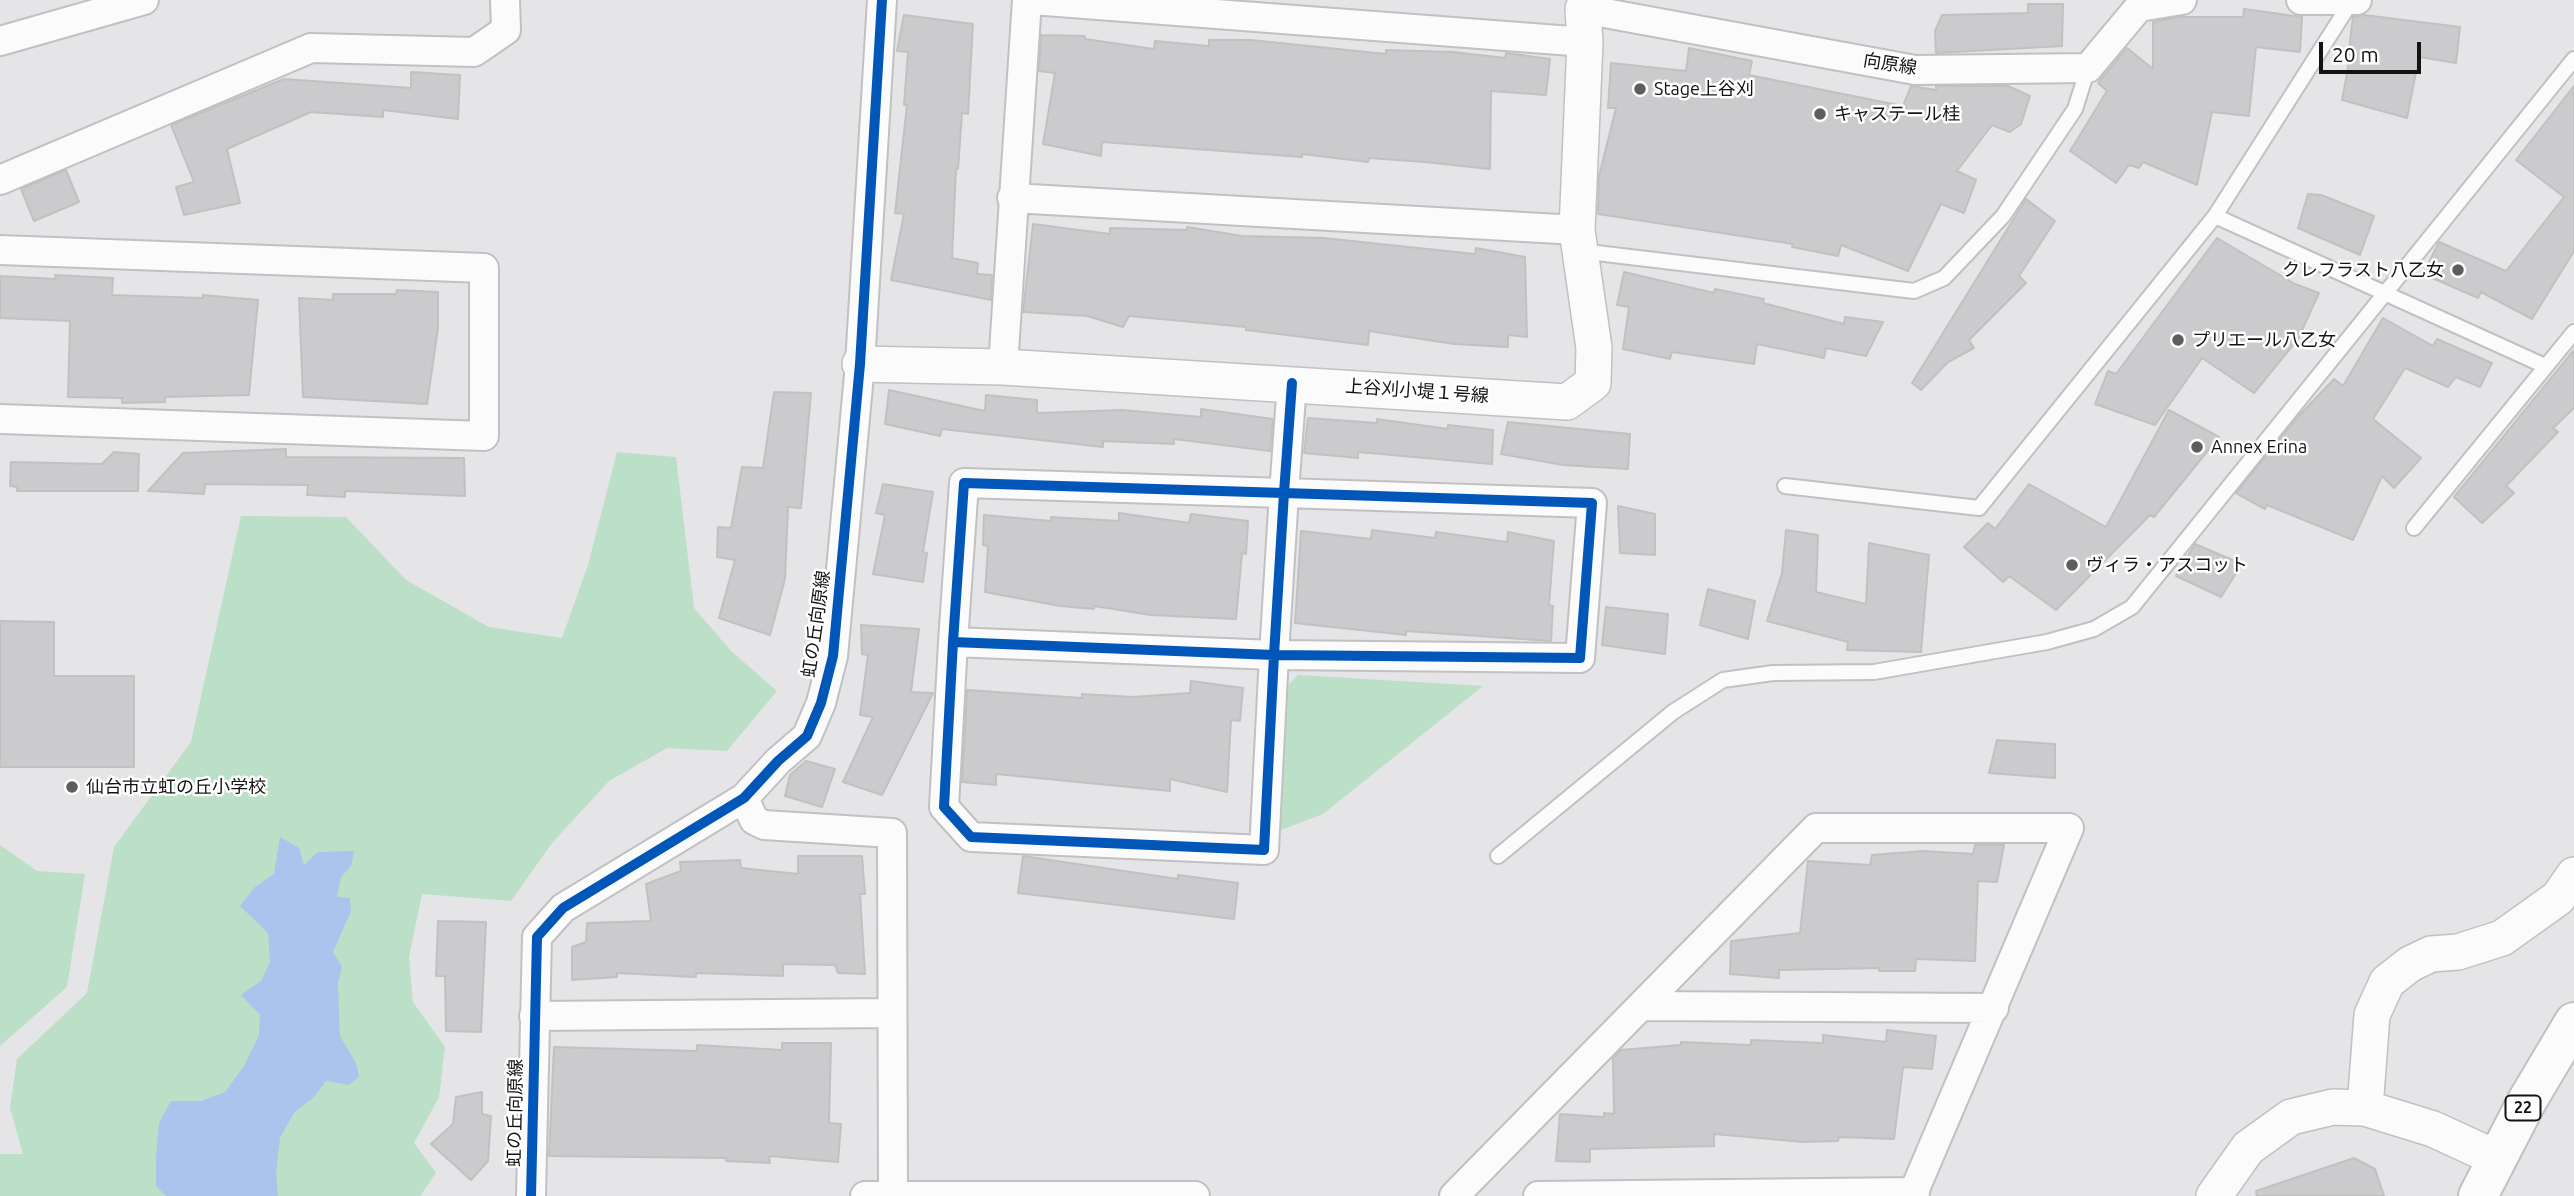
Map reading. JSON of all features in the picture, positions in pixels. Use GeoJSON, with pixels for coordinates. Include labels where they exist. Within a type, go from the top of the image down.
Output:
{"type":"FeatureCollection","features":[{"type":"Feature","properties":{"kind":"main road","name":"22"},"geometry":{"type":"LineString","coordinates":[[2478,1196],[2496,1158],[2574,1022]]}},
{"type":"Feature","properties":{"kind":"street"},"geometry":{"type":"LineString","coordinates":[[0,41],[144,0]]}},
{"type":"Feature","properties":{"kind":"street"},"geometry":{"type":"LineString","coordinates":[[0,180],[311,48],[474,52],[506,30],[505,0]]}},
{"type":"Feature","properties":{"kind":"street","name":"虹の丘向原線"},"geometry":{"type":"LineString","coordinates":[[531,1196],[537,937],[563,908],[744,798],[778,761],[807,736],[821,703],[833,656],[860,364],[882,0]]}},
{"type":"Feature","properties":{"kind":"street"},"geometry":{"type":"LineString","coordinates":[[1003,367],[1012,198],[1030,0]]}},
{"type":"Feature","properties":{"kind":"street","name":"向原線"},"geometry":{"type":"LineString","coordinates":[[1030,0],[1584,17],[1915,70],[2088,68]]}},
{"type":"Feature","properties":{"kind":"street"},"geometry":{"type":"LineString","coordinates":[[2088,68],[2139,7],[2182,0]]}},
{"type":"Feature","properties":{"kind":"street"},"geometry":{"type":"LineString","coordinates":[[2301,0],[2354,1]]}},
{"type":"Feature","properties":{"kind":"street","name":"上谷刈小堤１号線"},"geometry":{"type":"LineString","coordinates":[[860,364],[1003,367],[1567,402],[1593,383],[1594,348],[1578,241],[1584,17]]}},
{"type":"Feature","properties":{"kind":"street"},"geometry":{"type":"LineString","coordinates":[[1012,198],[1578,241]]}},
{"type":"Feature","properties":{"kind":"street"},"geometry":{"type":"LineString","coordinates":[[0,250],[484,268],[484,436],[0,419]]}},
{"type":"Feature","properties":{"kind":"street"},"geometry":{"type":"LineString","coordinates":[[953,642],[1274,655],[1580,658],[1592,503],[1284,493],[964,483],[953,642],[944,807],[971,837],[1264,850],[1274,655],[1284,493],[1292,383]]}},
{"type":"Feature","properties":{"kind":"street"},"geometry":{"type":"LineString","coordinates":[[744,798],[754,820],[764,825],[892,833],[891,1013],[879,1195],[1195,1196]]}},
{"type":"Feature","properties":{"kind":"street"},"geometry":{"type":"LineString","coordinates":[[1454,1196],[1644,1006],[1816,828],[2069,828],[1914,1194],[1538,1196]]}},
{"type":"Feature","properties":{"kind":"street"},"geometry":{"type":"LineString","coordinates":[[2365,1108],[2372,1015],[2387,982],[2410,964],[2431,954],[2458,952],[2502,938],[2558,898],[2574,875]]}},
{"type":"Feature","properties":{"kind":"street"},"geometry":{"type":"LineString","coordinates":[[1644,1006],[1994,1008]]}},
{"type":"Feature","properties":{"kind":"street"},"geometry":{"type":"LineString","coordinates":[[534,1016],[891,1013]]}},
{"type":"Feature","properties":{"kind":"street"},"geometry":{"type":"LineString","coordinates":[[2214,1196],[2248,1147],[2291,1117],[2333,1107],[2365,1108],[2433,1129],[2496,1158]]}},
{"type":"Feature","properties":{"kind":"lane"},"geometry":{"type":"LineString","coordinates":[[1785,486],[1979,508],[2216,216],[2354,1]]}},
{"type":"Feature","properties":{"kind":"lane"},"geometry":{"type":"LineString","coordinates":[[1498,856],[1673,712],[1723,680],[1773,673],[1874,672],[2047,642],[2094,629],[2132,607],[2574,60]]}},
{"type":"Feature","properties":{"kind":"lane"},"geometry":{"type":"LineString","coordinates":[[1578,241],[1914,290],[1944,278],[2003,216],[2075,109],[2088,68]]}},
{"type":"Feature","properties":{"kind":"lane"},"geometry":{"type":"LineString","coordinates":[[2216,216],[2545,366]]}},
{"type":"Feature","properties":{"kind":"lane"},"geometry":{"type":"LineString","coordinates":[[2414,528],[2574,332]]}},
{"type":"Feature","properties":{"kind":"green space"},"geometry":{"type":"Polygon","coordinates":[[[617,452],[676,457],[694,608],[731,651],[777,691],[727,751],[667,748],[609,781],[552,843],[511,901],[422,894],[409,957],[413,1002],[445,1047],[439,1097],[414,1143],[436,1173],[420,1196],[0,1196],[0,1154],[23,1154],[10,1108],[17,1059],[87,993],[114,847],[191,742],[241,516],[346,517],[406,580],[489,627],[562,638],[588,565],[617,452]]]}},
{"type":"Feature","properties":{"kind":"green space"},"geometry":{"type":"Polygon","coordinates":[[[1298,675],[1483,686],[1323,814],[1278,831],[1281,692],[1298,675]]]}},
{"type":"Feature","properties":{"kind":"green space"},"geometry":{"type":"Polygon","coordinates":[[[0,845],[37,871],[85,874],[67,987],[0,1046],[0,845]]]}},
{"type":"Feature","properties":{"kind":"water"},"geometry":{"type":"Polygon","coordinates":[[[280,837],[299,848],[304,865],[318,852],[354,851],[351,866],[341,877],[337,897],[350,898],[351,911],[333,952],[342,966],[338,983],[340,1036],[356,1063],[359,1077],[349,1085],[326,1081],[314,1097],[294,1113],[280,1138],[276,1173],[278,1196],[166,1196],[156,1186],[156,1158],[159,1123],[171,1101],[201,1101],[225,1092],[244,1066],[259,1035],[260,1015],[241,995],[261,981],[270,962],[268,933],[240,906],[255,887],[274,874],[280,837]]]}},
{"type":"Feature","properties":{"kind":"building"},"geometry":{"type":"Polygon","coordinates":[[[2028,4],[2063,4],[2062,46],[1936,53],[1935,31],[1942,15],[2028,13],[2028,4]]]}},
{"type":"Feature","properties":{"kind":"building"},"geometry":{"type":"Polygon","coordinates":[[[2244,9],[2302,17],[2300,52],[2256,47],[2249,116],[2212,112],[2197,185],[2143,162],[2139,168],[2129,165],[2116,183],[2070,151],[2107,91],[2098,83],[2127,48],[2153,69],[2153,22],[2179,17],[2243,17],[2244,9]]]}},
{"type":"Feature","properties":{"kind":"building"},"geometry":{"type":"Polygon","coordinates":[[[904,15],[973,24],[968,114],[962,113],[958,169],[956,168],[952,258],[978,263],[977,274],[992,275],[991,300],[891,280],[904,214],[895,213],[907,105],[904,105],[908,52],[897,51],[904,15]]]}},
{"type":"Feature","properties":{"kind":"building"},"geometry":{"type":"Polygon","coordinates":[[[2364,15],[2460,27],[2456,63],[2419,57],[2407,118],[2342,100],[2350,57],[2353,17],[2364,15]]]}},
{"type":"Feature","properties":{"kind":"building"},"geometry":{"type":"Polygon","coordinates":[[[1041,35],[1085,36],[1085,39],[1154,49],[1155,41],[1209,46],[1209,40],[1251,40],[1386,54],[1386,50],[1453,52],[1505,58],[1506,53],[1550,59],[1546,95],[1491,91],[1490,169],[1369,158],[1368,162],[1302,154],[1302,157],[1102,142],[1101,156],[1043,144],[1055,73],[1039,71],[1041,35]]]}},
{"type":"Feature","properties":{"kind":"building"},"geometry":{"type":"Polygon","coordinates":[[[1689,48],[1752,61],[1749,75],[1903,106],[1911,86],[1936,90],[1936,86],[2008,86],[2030,96],[2021,124],[2010,132],[1992,125],[1957,171],[1976,180],[1964,213],[1941,204],[1908,271],[1841,245],[1838,256],[1792,247],[1793,244],[1598,214],[1599,176],[1616,108],[1608,108],[1611,63],[1686,71],[1689,48]]]}},
{"type":"Feature","properties":{"kind":"building"},"geometry":{"type":"Polygon","coordinates":[[[411,72],[460,75],[458,119],[383,110],[383,117],[311,112],[227,149],[240,203],[184,215],[176,187],[194,182],[171,125],[284,79],[411,88],[411,72]]]}},
{"type":"Feature","properties":{"kind":"building"},"geometry":{"type":"Polygon","coordinates":[[[2574,86],[2574,251],[2532,319],[2481,292],[2478,298],[2423,274],[2439,242],[2506,271],[2564,197],[2516,160],[2574,86]]]}},
{"type":"Feature","properties":{"kind":"building"},"geometry":{"type":"Polygon","coordinates":[[[66,170],[79,202],[34,221],[21,189],[66,170]]]}},
{"type":"Feature","properties":{"kind":"building"},"geometry":{"type":"Polygon","coordinates":[[[2308,194],[2321,195],[2374,216],[2360,255],[2298,228],[2308,194]]]}},
{"type":"Feature","properties":{"kind":"building"},"geometry":{"type":"Polygon","coordinates":[[[2026,199],[2055,221],[2019,276],[2026,283],[1969,340],[1974,348],[1948,362],[1921,390],[1912,383],[2026,199]]]}},
{"type":"Feature","properties":{"kind":"building"},"geometry":{"type":"Polygon","coordinates":[[[1033,224],[1110,234],[1110,228],[1187,230],[1187,227],[1242,236],[1323,238],[1475,254],[1476,248],[1525,257],[1527,337],[1508,335],[1508,347],[1454,344],[1369,331],[1368,345],[1246,330],[1246,327],[1129,316],[1123,327],[1087,316],[1023,312],[1033,224]]]}},
{"type":"Feature","properties":{"kind":"building"},"geometry":{"type":"Polygon","coordinates":[[[2217,238],[2295,284],[2319,293],[2298,339],[2254,393],[2202,358],[2155,425],[2095,404],[2108,371],[2116,374],[2217,238]]]}},
{"type":"Feature","properties":{"kind":"building"},"geometry":{"type":"Polygon","coordinates":[[[1624,272],[1714,293],[1715,289],[1764,299],[1763,303],[1844,324],[1845,317],[1883,322],[1866,356],[1826,348],[1824,358],[1757,344],[1754,364],[1672,352],[1670,359],[1623,349],[1629,307],[1617,305],[1624,272]]]}},
{"type":"Feature","properties":{"kind":"building"},"geometry":{"type":"Polygon","coordinates":[[[55,275],[113,278],[112,295],[203,298],[203,295],[258,300],[249,395],[165,397],[165,402],[122,403],[122,398],[68,397],[70,321],[0,318],[0,276],[56,279],[55,275]]]}},
{"type":"Feature","properties":{"kind":"building"},"geometry":{"type":"Polygon","coordinates":[[[397,290],[438,292],[438,328],[427,404],[303,397],[299,298],[333,300],[333,294],[396,294],[397,290]]]}},
{"type":"Feature","properties":{"kind":"building"},"geometry":{"type":"Polygon","coordinates":[[[2383,318],[2433,346],[2437,339],[2492,363],[2480,387],[2456,377],[2448,387],[2405,368],[2373,419],[2421,458],[2394,488],[2382,476],[2353,540],[2267,505],[2265,509],[2236,493],[2296,419],[2334,379],[2343,386],[2383,318]]]}},
{"type":"Feature","properties":{"kind":"building"},"geometry":{"type":"Polygon","coordinates":[[[2574,350],[2574,408],[2553,428],[2558,432],[2506,486],[2514,493],[2482,523],[2454,497],[2574,350]]]}},
{"type":"Feature","properties":{"kind":"building"},"geometry":{"type":"Polygon","coordinates":[[[889,390],[985,411],[986,395],[1037,400],[1037,413],[1122,410],[1201,417],[1201,409],[1273,419],[1270,451],[1174,439],[1174,444],[1103,441],[1103,447],[942,429],[940,436],[885,424],[889,390]]]}},
{"type":"Feature","properties":{"kind":"building"},"geometry":{"type":"Polygon","coordinates":[[[774,392],[811,393],[801,508],[788,507],[785,579],[770,635],[719,618],[735,560],[717,557],[718,527],[731,528],[742,467],[763,468],[774,392]]]}},
{"type":"Feature","properties":{"kind":"building"},"geometry":{"type":"Polygon","coordinates":[[[2169,410],[2219,437],[2154,517],[2150,515],[2056,610],[2009,576],[2003,582],[1964,547],[1988,523],[1995,529],[2029,484],[2106,527],[2169,410]]]}},
{"type":"Feature","properties":{"kind":"building"},"geometry":{"type":"Polygon","coordinates":[[[1308,418],[1377,423],[1377,419],[1448,429],[1448,425],[1493,430],[1492,464],[1358,452],[1358,458],[1304,453],[1308,418]]]}},
{"type":"Feature","properties":{"kind":"building"},"geometry":{"type":"Polygon","coordinates":[[[1508,422],[1630,434],[1628,469],[1563,465],[1501,454],[1508,422]]]}},
{"type":"Feature","properties":{"kind":"building"},"geometry":{"type":"Polygon","coordinates":[[[286,449],[286,457],[464,458],[465,496],[345,491],[345,497],[307,495],[308,485],[205,484],[204,494],[148,491],[183,453],[286,449]]]}},
{"type":"Feature","properties":{"kind":"building"},"geometry":{"type":"Polygon","coordinates":[[[114,452],[139,454],[138,491],[17,491],[17,487],[10,486],[11,462],[102,464],[114,452]]]}},
{"type":"Feature","properties":{"kind":"building"},"geometry":{"type":"Polygon","coordinates":[[[883,484],[933,492],[923,552],[927,553],[923,582],[873,574],[885,515],[876,513],[883,484]]]}},
{"type":"Feature","properties":{"kind":"building"},"geometry":{"type":"Polygon","coordinates":[[[1618,506],[1655,514],[1655,555],[1620,553],[1618,506]]]}},
{"type":"Feature","properties":{"kind":"building"},"geometry":{"type":"Polygon","coordinates":[[[1119,513],[1189,523],[1191,514],[1248,521],[1236,619],[1151,615],[1094,606],[1094,609],[1060,606],[985,592],[988,546],[983,545],[984,515],[1051,521],[1051,517],[1119,521],[1119,513]]]}},
{"type":"Feature","properties":{"kind":"building"},"geometry":{"type":"Polygon","coordinates":[[[1372,530],[1435,538],[1436,532],[1507,542],[1508,532],[1554,541],[1549,605],[1553,606],[1551,641],[1406,631],[1406,635],[1295,623],[1301,531],[1371,539],[1372,530]]]}},
{"type":"Feature","properties":{"kind":"building"},"geometry":{"type":"Polygon","coordinates":[[[1786,530],[1818,535],[1816,592],[1866,604],[1869,543],[1929,555],[1921,652],[1847,650],[1848,642],[1767,621],[1782,573],[1786,530]]]}},
{"type":"Feature","properties":{"kind":"building"},"geometry":{"type":"Polygon","coordinates":[[[2195,544],[2242,564],[2221,597],[2176,576],[2195,544]]]}},
{"type":"Feature","properties":{"kind":"building"},"geometry":{"type":"Polygon","coordinates":[[[1708,589],[1755,601],[1748,639],[1700,625],[1708,589]]]}},
{"type":"Feature","properties":{"kind":"building"},"geometry":{"type":"Polygon","coordinates":[[[1606,607],[1668,614],[1665,654],[1602,645],[1606,607]]]}},
{"type":"Feature","properties":{"kind":"building"},"geometry":{"type":"Polygon","coordinates":[[[0,621],[54,622],[54,676],[134,676],[134,767],[0,767],[0,621]]]}},
{"type":"Feature","properties":{"kind":"building"},"geometry":{"type":"Polygon","coordinates":[[[861,625],[919,629],[911,692],[933,693],[882,795],[843,782],[873,717],[860,715],[868,655],[862,654],[861,625]]]}},
{"type":"Feature","properties":{"kind":"building"},"geometry":{"type":"Polygon","coordinates":[[[1191,681],[1243,688],[1240,721],[1231,720],[1227,792],[1170,779],[1170,791],[996,774],[996,785],[962,782],[967,690],[1082,698],[1082,694],[1133,697],[1190,693],[1191,681]]]}},
{"type":"Feature","properties":{"kind":"building"},"geometry":{"type":"Polygon","coordinates":[[[1997,740],[2055,744],[2055,778],[1989,773],[1997,740]]]}},
{"type":"Feature","properties":{"kind":"building"},"geometry":{"type":"Polygon","coordinates":[[[806,761],[835,769],[822,807],[785,796],[790,775],[806,761]]]}},
{"type":"Feature","properties":{"kind":"building"},"geometry":{"type":"Polygon","coordinates":[[[1975,845],[2004,845],[1997,882],[1978,881],[1975,961],[1916,959],[1915,971],[1879,971],[1879,968],[1779,970],[1779,978],[1730,974],[1731,941],[1800,933],[1808,861],[1870,865],[1872,855],[1923,851],[1973,854],[1975,845]]]}},
{"type":"Feature","properties":{"kind":"building"},"geometry":{"type":"Polygon","coordinates":[[[798,856],[862,856],[865,894],[860,894],[865,974],[838,973],[835,965],[783,964],[783,976],[696,973],[696,977],[617,973],[617,977],[572,980],[572,947],[586,942],[587,923],[651,921],[646,884],[681,871],[680,862],[740,860],[741,868],[798,874],[798,856]]]}},
{"type":"Feature","properties":{"kind":"building"},"geometry":{"type":"Polygon","coordinates":[[[1023,856],[1178,879],[1178,875],[1238,883],[1234,919],[1018,893],[1023,856]]]}},
{"type":"Feature","properties":{"kind":"building"},"geometry":{"type":"Polygon","coordinates":[[[438,921],[486,922],[481,1032],[446,1031],[445,976],[436,976],[438,921]]]}},
{"type":"Feature","properties":{"kind":"building"},"geometry":{"type":"Polygon","coordinates":[[[1887,1030],[1936,1036],[1932,1069],[1903,1067],[1894,1139],[1839,1137],[1838,1141],[1803,1142],[1714,1134],[1714,1146],[1590,1149],[1590,1162],[1556,1161],[1560,1114],[1604,1117],[1604,1113],[1614,1114],[1613,1058],[1621,1050],[1681,1045],[1681,1042],[1751,1045],[1751,1040],[1823,1043],[1823,1035],[1886,1042],[1887,1030]]]}},
{"type":"Feature","properties":{"kind":"building"},"geometry":{"type":"Polygon","coordinates":[[[782,1043],[831,1043],[829,1123],[841,1124],[838,1162],[769,1156],[770,1163],[726,1161],[726,1158],[549,1156],[554,1047],[697,1051],[697,1045],[782,1050],[782,1043]]]}},
{"type":"Feature","properties":{"kind":"building"},"geometry":{"type":"Polygon","coordinates":[[[482,1092],[482,1114],[491,1116],[488,1161],[471,1180],[431,1144],[453,1124],[456,1097],[482,1092]]]}},
{"type":"Feature","properties":{"kind":"building"},"geometry":{"type":"Polygon","coordinates":[[[2354,1158],[2375,1169],[2384,1196],[2257,1196],[2256,1191],[2354,1158]]]}},
{"type":"Feature","properties":{"kind":"cycle path"},"geometry":{"type":"LineString","coordinates":[[531,1196],[537,937],[563,908],[744,798],[778,761],[807,736],[821,703],[833,656],[860,364],[882,0]]}},
{"type":"Feature","properties":{"kind":"cycle path"},"geometry":{"type":"LineString","coordinates":[[953,642],[1274,655],[1580,658],[1592,503],[1284,493],[964,483],[953,642],[944,807],[971,837],[1264,850],[1274,655],[1284,493],[1292,383]]}},
{"type":"Feature","properties":{"kind":"place","name":"Stage上谷刈"},"geometry":{"type":"Point","coordinates":[1640,89]}},
{"type":"Feature","properties":{"kind":"place","name":"キャステール桂"},"geometry":{"type":"Point","coordinates":[1820,114]}},
{"type":"Feature","properties":{"kind":"place","name":"クレフラスト八乙女"},"geometry":{"type":"Point","coordinates":[2458,270]}},
{"type":"Feature","properties":{"kind":"place","name":"プリエール八乙女"},"geometry":{"type":"Point","coordinates":[2178,340]}},
{"type":"Feature","properties":{"kind":"place","name":"Annex Erina"},"geometry":{"type":"Point","coordinates":[2197,447]}},
{"type":"Feature","properties":{"kind":"place","name":"ヴィラ・アスコット"},"geometry":{"type":"Point","coordinates":[2072,565]}},
{"type":"Feature","properties":{"kind":"place","name":"仙台市立虹の丘小学校"},"geometry":{"type":"Point","coordinates":[72,787]}}]}
